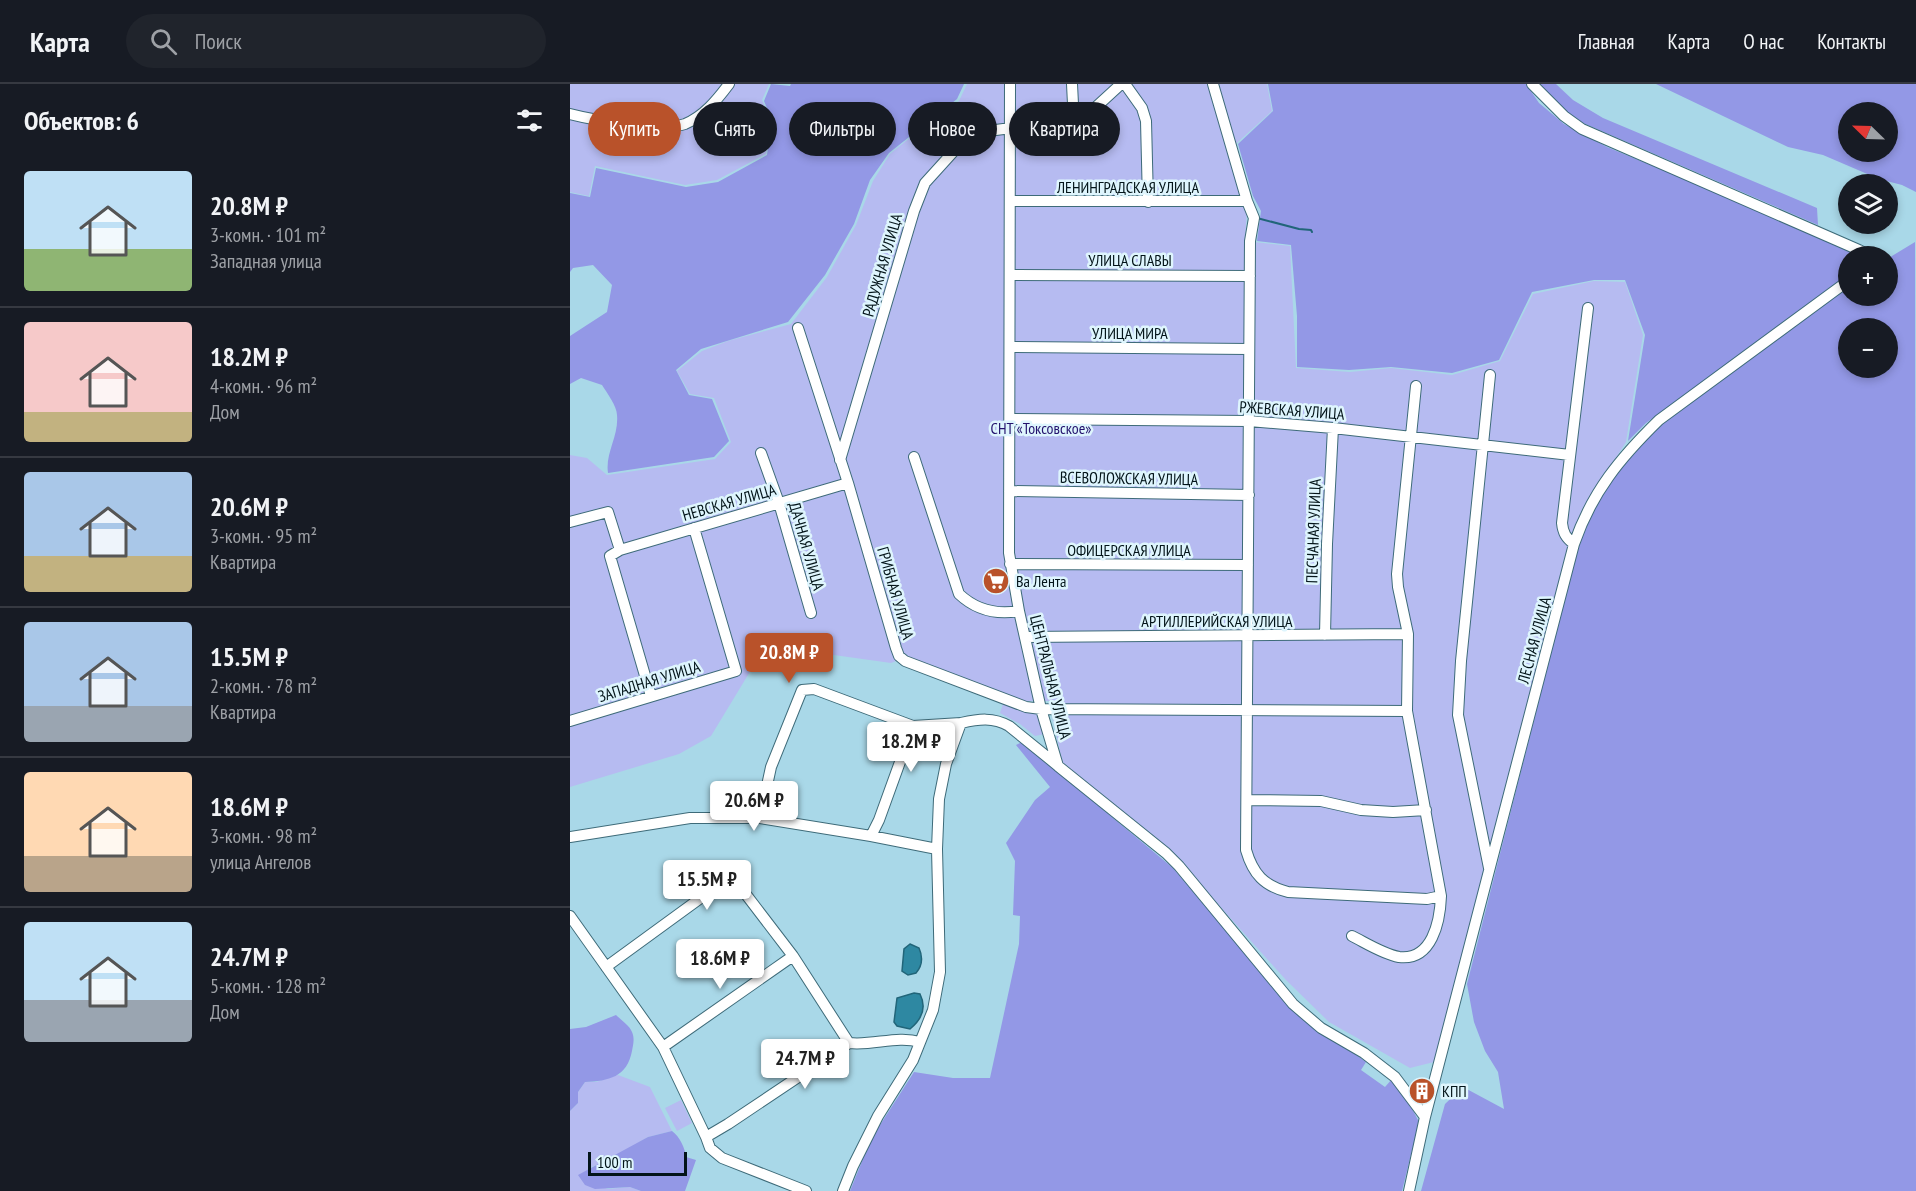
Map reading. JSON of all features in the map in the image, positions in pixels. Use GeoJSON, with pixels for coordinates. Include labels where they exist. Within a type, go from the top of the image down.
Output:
{"type":"FeatureCollection","features":[{"type":"Feature","properties":{"kind":"street"},"geometry":{"type":"LineString","coordinates":[[570,114],[652,125],[682,125],[696,118],[709,107],[729,84]]}},
{"type":"Feature","properties":{"kind":"street","name":"ЦЕНТРАЛЬНАЯ УЛИЦА"},"geometry":{"type":"LineString","coordinates":[[1010,84],[1010,102]]}},
{"type":"Feature","properties":{"kind":"street"},"geometry":{"type":"LineString","coordinates":[[1072,84],[1073,102]]}},
{"type":"Feature","properties":{"kind":"street"},"geometry":{"type":"LineString","coordinates":[[1101,102],[1121,84]]}},
{"type":"Feature","properties":{"kind":"street"},"geometry":{"type":"LineString","coordinates":[[1125,84],[1142,108],[1146,121],[1148,202]]}},
{"type":"Feature","properties":{"kind":"street"},"geometry":{"type":"LineString","coordinates":[[1213,84],[1254,218],[1250,241],[1249,349],[1246,850],[1250,866],[1264,882],[1288,892],[1427,899],[1441,896]]}},
{"type":"Feature","properties":{"kind":"street"},"geometry":{"type":"LineString","coordinates":[[1532,84],[1544,98],[1582,129],[1850,246]]}},
{"type":"Feature","properties":{"kind":"street","name":"РАДУЖНАЯ УЛИЦА"},"geometry":{"type":"LineString","coordinates":[[840,460],[914,211],[925,183],[973,133],[1009,128]]}},
{"type":"Feature","properties":{"kind":"street","name":"ЦЕНТРАЛЬНАЯ УЛИЦА"},"geometry":{"type":"LineString","coordinates":[[1011,156],[1010,564],[1041,709],[1058,766],[1166,853],[1293,1004],[1321,1028],[1364,1053],[1395,1077],[1425,1117]]}},
{"type":"Feature","properties":{"kind":"street","name":"ЛЕНИНГРАДСКАЯ УЛИЦА"},"geometry":{"type":"LineString","coordinates":[[1010,201],[1247,201]]}},
{"type":"Feature","properties":{"kind":"street","name":"УЛИЦА СЛАВЫ"},"geometry":{"type":"LineString","coordinates":[[1010,275],[1250,276]]}},
{"type":"Feature","properties":{"kind":"street","name":"ЛЕСНАЯ УЛИЦА"},"geometry":{"type":"LineString","coordinates":[[1409,1191],[1425,1117],[1489,869],[1574,544],[1583,518],[1596,494],[1626,453],[1653,426],[1838,288]]}},
{"type":"Feature","properties":{"kind":"street"},"geometry":{"type":"LineString","coordinates":[[1574,544],[1563,532],[1562,522],[1588,308]]}},
{"type":"Feature","properties":{"kind":"street","name":"ГРИБНАЯ УЛИЦА"},"geometry":{"type":"LineString","coordinates":[[798,328],[848,483],[899,656],[905,662],[1026,707],[1041,709]]}},
{"type":"Feature","properties":{"kind":"street","name":"УЛИЦА МИРА"},"geometry":{"type":"LineString","coordinates":[[1010,347],[1249,349]]}},
{"type":"Feature","properties":{"kind":"street"},"geometry":{"type":"LineString","coordinates":[[1489,869],[1458,715],[1461,661],[1490,375]]}},
{"type":"Feature","properties":{"kind":"street"},"geometry":{"type":"LineString","coordinates":[[1352,936],[1398,957],[1420,954],[1429,945],[1441,896],[1407,711],[1408,634],[1397,574],[1416,386]]}},
{"type":"Feature","properties":{"kind":"street","name":"РЖЕВСКАЯ УЛИЦА"},"geometry":{"type":"LineString","coordinates":[[1010,419],[1249,421],[1570,455]]}},
{"type":"Feature","properties":{"kind":"street","name":"ПЕСЧАНАЯ УЛИЦА"},"geometry":{"type":"LineString","coordinates":[[1325,635],[1332,428]]}},
{"type":"Feature","properties":{"kind":"street","name":"ДАЧНАЯ УЛИЦА"},"geometry":{"type":"LineString","coordinates":[[761,453],[779,503],[811,613]]}},
{"type":"Feature","properties":{"kind":"street"},"geometry":{"type":"LineString","coordinates":[[914,457],[959,594],[969,603],[980,608],[995,612],[1019,611]]}},
{"type":"Feature","properties":{"kind":"street","name":"НЕВСКАЯ УЛИЦА"},"geometry":{"type":"LineString","coordinates":[[620,550],[848,483]]}},
{"type":"Feature","properties":{"kind":"street","name":"ВСЕВОЛОЖСКАЯ УЛИЦА"},"geometry":{"type":"LineString","coordinates":[[1009,491],[1249,495]]}},
{"type":"Feature","properties":{"kind":"street"},"geometry":{"type":"LineString","coordinates":[[570,522],[608,512],[620,550],[610,556],[651,696]]}},
{"type":"Feature","properties":{"kind":"street","name":"ЗАПАДНАЯ УЛИЦА"},"geometry":{"type":"LineString","coordinates":[[570,721],[736,671],[694,528]]}},
{"type":"Feature","properties":{"kind":"street","name":"ОФИЦЕРСКАЯ УЛИЦА"},"geometry":{"type":"LineString","coordinates":[[1010,564],[1248,566]]}},
{"type":"Feature","properties":{"kind":"street","name":"АРТИЛЛЕРИЙСКАЯ УЛИЦА"},"geometry":{"type":"LineString","coordinates":[[1025,637],[1408,634]]}},
{"type":"Feature","properties":{"kind":"street"},"geometry":{"type":"LineString","coordinates":[[760,818],[771,767],[802,690],[814,689],[913,726],[961,723],[983,718],[1002,721],[1058,766]]}},
{"type":"Feature","properties":{"kind":"street"},"geometry":{"type":"LineString","coordinates":[[1041,709],[1407,711]]}},
{"type":"Feature","properties":{"kind":"street"},"geometry":{"type":"LineString","coordinates":[[843,1191],[878,1116],[913,1060],[933,1010],[940,972],[936,849],[941,787],[946,764],[961,723]]}},
{"type":"Feature","properties":{"kind":"street"},"geometry":{"type":"LineString","coordinates":[[870,836],[883,811],[913,726]]}},
{"type":"Feature","properties":{"kind":"street"},"geometry":{"type":"LineString","coordinates":[[1247,800],[1321,801],[1361,810],[1426,810]]}},
{"type":"Feature","properties":{"kind":"street"},"geometry":{"type":"LineString","coordinates":[[570,837],[690,818],[760,818],[936,849]]}},
{"type":"Feature","properties":{"kind":"street"},"geometry":{"type":"LineString","coordinates":[[606,967],[728,880],[738,884],[793,956],[849,1042]]}},
{"type":"Feature","properties":{"kind":"street"},"geometry":{"type":"LineString","coordinates":[[570,916],[663,1047],[710,1148],[722,1158],[806,1191]]}},
{"type":"Feature","properties":{"kind":"street"},"geometry":{"type":"LineString","coordinates":[[663,1047],[793,956]]}},
{"type":"Feature","properties":{"kind":"street"},"geometry":{"type":"LineString","coordinates":[[706,1137],[849,1042],[859,1044],[907,1039],[920,1042]]}},
{"type":"Feature","properties":{"kind":"green space"},"geometry":{"type":"Polygon","coordinates":[[[570,84],[769,84],[763,102],[693,102],[693,156],[762,156],[717,180],[685,185],[595,166],[589,196],[570,192],[570,84]]]}},
{"type":"Feature","properties":{"kind":"green space","name":"СНТ «Токсовское»"},"geometry":{"type":"Polygon","coordinates":[[[967,84],[1267,84],[1272,111],[1227,152],[1247,210],[1245,241],[1290,246],[1296,368],[1350,372],[1391,368],[1452,375],[1500,361],[1533,294],[1594,281],[1625,282],[1643,335],[1626,442],[1601,481],[1434,1062],[1410,1068],[1329,1022],[1286,980],[1181,863],[1069,771],[1062,761],[1049,701],[1025,701],[906,657],[891,663],[791,649],[751,670],[711,736],[679,754],[570,787],[570,455],[587,458],[607,475],[715,459],[731,442],[714,398],[690,394],[677,371],[702,351],[728,341],[791,324],[827,277],[856,225],[873,181],[889,156],[896,156],[896,149],[908,139],[908,156],[997,156],[997,102],[959,101],[967,84]]]}},
{"type":"Feature","properties":{"kind":"green space"},"geometry":{"type":"Polygon","coordinates":[[[1003,704],[1041,716],[1045,734],[1035,736],[1000,713],[1003,704]]]}},
{"type":"Feature","properties":{"kind":"green space"},"geometry":{"type":"Polygon","coordinates":[[[618,1075],[650,1087],[672,1131],[648,1137],[600,1164],[588,1168],[607,1189],[630,1187],[641,1191],[570,1191],[570,1111],[578,1103],[578,1092],[585,1082],[596,1082],[618,1075]]]}},
{"type":"Feature","properties":{"kind":"green space"},"geometry":{"type":"Polygon","coordinates":[[[681,1100],[692,1123],[677,1131],[665,1108],[681,1100]]]}},
{"type":"Feature","properties":{"kind":"shaded area"},"geometry":{"type":"Polygon","coordinates":[[[771,84],[790,86],[791,84],[964,84],[953,102],[908,102],[908,138],[896,147],[896,102],[789,102],[789,156],[887,156],[870,180],[854,224],[825,275],[788,322],[701,349],[676,370],[689,395],[712,399],[729,441],[714,457],[608,473],[608,458],[616,430],[617,411],[602,385],[581,378],[570,384],[570,336],[607,312],[612,285],[593,265],[573,268],[570,272],[570,193],[590,197],[596,168],[686,187],[718,182],[765,156],[777,156],[777,102],[764,101],[771,84]]]}},
{"type":"Feature","properties":{"kind":"shaded area"},"geometry":{"type":"Polygon","coordinates":[[[1268,84],[1526,84],[1539,103],[1564,124],[1607,147],[1845,246],[1838,246],[1838,284],[1646,423],[1628,441],[1645,335],[1625,280],[1594,280],[1532,292],[1499,360],[1452,373],[1391,367],[1349,370],[1297,367],[1297,316],[1291,245],[1257,241],[1261,211],[1253,196],[1238,144],[1273,111],[1268,84]]]}},
{"type":"Feature","properties":{"kind":"shaded area"},"geometry":{"type":"Polygon","coordinates":[[[1540,84],[1556,84],[1573,100],[1603,118],[1817,208],[1818,225],[1583,123],[1559,106],[1540,84]]]}},
{"type":"Feature","properties":{"kind":"shaded area"},"geometry":{"type":"Polygon","coordinates":[[[1656,84],[1916,84],[1916,192],[1898,184],[1898,174],[1867,174],[1839,162],[1898,162],[1898,102],[1838,102],[1838,161],[1823,155],[1788,147],[1656,84]]]}},
{"type":"Feature","properties":{"kind":"shaded area"},"geometry":{"type":"Polygon","coordinates":[[[1915,242],[1916,1191],[1421,1191],[1445,1104],[1463,1087],[1504,1109],[1498,1072],[1485,1051],[1474,1022],[1467,984],[1578,546],[1587,521],[1616,473],[1662,423],[1838,294],[1838,306],[1898,306],[1898,252],[1915,242]]]}},
{"type":"Feature","properties":{"kind":"shaded area"},"geometry":{"type":"Polygon","coordinates":[[[1022,742],[1173,868],[1291,1008],[1366,1062],[1361,1070],[1385,1087],[1392,1079],[1403,1091],[1419,1122],[1402,1191],[850,1191],[871,1139],[914,1072],[953,1078],[990,1078],[1019,944],[1020,916],[1013,915],[1015,861],[1006,843],[1035,800],[1050,787],[1016,745],[1022,742]]]}},
{"type":"Feature","properties":{"kind":"shaded area"},"geometry":{"type":"Polygon","coordinates":[[[910,944],[919,948],[921,961],[916,973],[908,975],[902,971],[904,949],[910,944]]]}},
{"type":"Feature","properties":{"kind":"shaded area"},"geometry":{"type":"Polygon","coordinates":[[[914,993],[920,994],[922,999],[923,1009],[920,1018],[910,1029],[897,1026],[894,1022],[897,998],[914,993]]]}},
{"type":"Feature","properties":{"kind":"shaded area"},"geometry":{"type":"Polygon","coordinates":[[[616,1015],[633,1035],[630,1060],[616,1076],[585,1082],[578,1092],[578,1103],[570,1111],[570,1029],[586,1027],[616,1015]]]}},
{"type":"Feature","properties":{"kind":"shaded area"},"geometry":{"type":"Polygon","coordinates":[[[672,1131],[682,1143],[686,1157],[696,1160],[685,1191],[641,1191],[630,1187],[595,1189],[585,1185],[578,1175],[648,1137],[672,1131]]]}},
{"type":"Feature","properties":{"kind":"waterway"},"geometry":{"type":"LineString","coordinates":[[1257,218],[1312,232]]}},
{"type":"Feature","properties":{"kind":"place","name":"Ва Лента"},"geometry":{"type":"Point","coordinates":[996,581]}},
{"type":"Feature","properties":{"kind":"place","name":"КПП"},"geometry":{"type":"Point","coordinates":[1422,1091]}}]}
